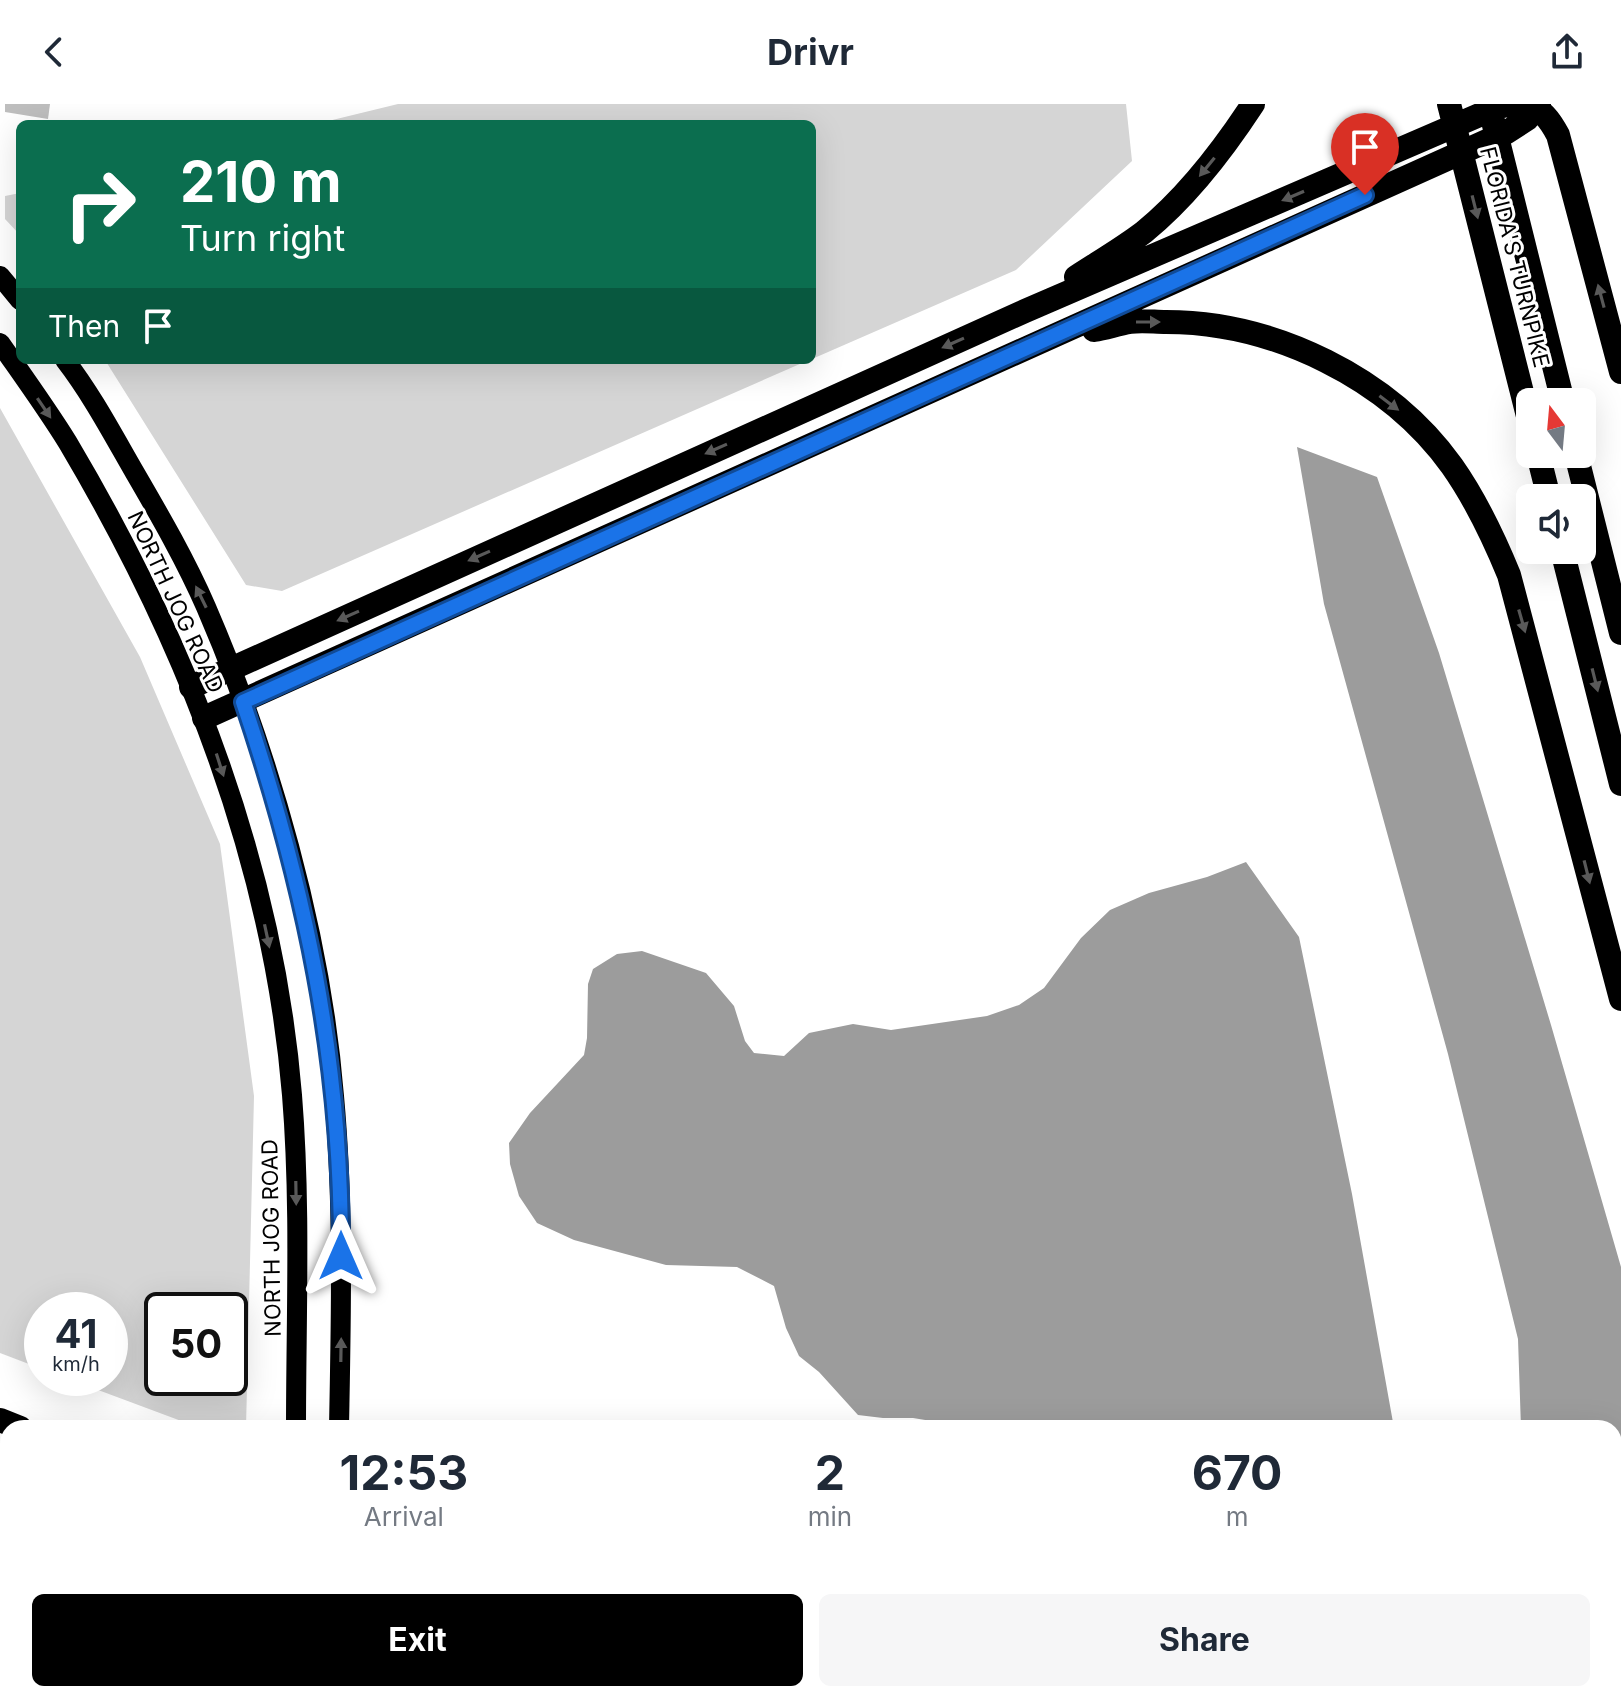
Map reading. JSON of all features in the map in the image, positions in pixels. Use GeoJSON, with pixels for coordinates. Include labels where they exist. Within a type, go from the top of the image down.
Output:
{"type":"FeatureCollection","features":[{"type":"Feature","properties":{"kind":"highway"},"geometry":{"type":"LineString","coordinates":[[1025,311],[1144,232],[1186,191],[1232,136],[1253,104]]}},
{"type":"Feature","properties":{"kind":"highway","name":"FLORIDA'S TURNPIKE"},"geometry":{"type":"LineString","coordinates":[[1449,104],[1521,388]]}},
{"type":"Feature","properties":{"kind":"highway","name":"FLORIDA'S TURNPIKE"},"geometry":{"type":"LineString","coordinates":[[1489,104],[1560,388]]}},
{"type":"Feature","properties":{"kind":"highway"},"geometry":{"type":"LineString","coordinates":[[191,687],[1025,311],[1498,107],[1528,108],[1552,123],[1558,135],[1621,372]]}},
{"type":"Feature","properties":{"kind":"highway"},"geometry":{"type":"LineString","coordinates":[[204,718],[1507,132],[1528,108]]}},
{"type":"Feature","properties":{"kind":"highway"},"geometry":{"type":"LineString","coordinates":[[1045,342],[1132,322],[1189,322],[1238,329],[1303,350],[1355,377],[1407,416],[1451,464],[1486,520],[1509,575],[1621,999]]}},
{"type":"Feature","properties":{"kind":"highway"},"geometry":{"type":"LineString","coordinates":[[1580,468],[1621,633]]}},
{"type":"Feature","properties":{"kind":"highway"},"geometry":{"type":"LineString","coordinates":[[1566,564],[1621,784]]}},
{"type":"Feature","properties":{"kind":"main road"},"geometry":{"type":"LineString","coordinates":[[0,276],[16,295]]}},
{"type":"Feature","properties":{"kind":"main road","name":"NORTH JOG ROAD"},"geometry":{"type":"LineString","coordinates":[[0,343],[66,441],[118,532],[165,626],[219,760],[260,903],[275,975],[291,1094],[296,1194],[296,1420]]}},
{"type":"Feature","properties":{"kind":"main road","name":"NORTH JOG ROAD"},"geometry":{"type":"LineString","coordinates":[[68,364],[106,423],[205,604],[243,702],[300,894],[316,967],[334,1092],[342,1195],[339,1420]]}},
{"type":"Feature","properties":{"kind":"shaded area"},"geometry":{"type":"Polygon","coordinates":[[[398,104],[1126,104],[1132,161],[1016,270],[816,357],[816,120],[332,120],[398,104]]]}},
{"type":"Feature","properties":{"kind":"shaded area"},"geometry":{"type":"Polygon","coordinates":[[[16,194],[16,231],[5,219],[5,196],[16,194]]]}},
{"type":"Feature","properties":{"kind":"shaded area"},"geometry":{"type":"Polygon","coordinates":[[[108,364],[800,364],[282,591],[246,585],[108,364]]]}},
{"type":"Feature","properties":{"kind":"shaded area"},"geometry":{"type":"Polygon","coordinates":[[[0,408],[140,657],[220,844],[254,1096],[248,1345],[248,1292],[144,1292],[144,1396],[247,1396],[246,1420],[179,1420],[114,1396],[128,1396],[128,1292],[24,1292],[24,1362],[0,1353],[0,408]]]}},
{"type":"Feature","properties":{"kind":"shaded area"},"geometry":{"type":"Polygon","coordinates":[[[1297,447],[1377,477],[1439,653],[1621,1267],[1621,1420],[1521,1420],[1518,1339],[1448,1054],[1324,604],[1297,447]]]}},
{"type":"Feature","properties":{"kind":"shaded area"},"geometry":{"type":"Polygon","coordinates":[[[1246,862],[1299,937],[1352,1194],[1393,1420],[925,1420],[858,1415],[819,1372],[799,1356],[786,1328],[774,1286],[737,1267],[666,1265],[574,1240],[537,1223],[519,1196],[510,1164],[509,1143],[530,1113],[584,1055],[588,984],[593,969],[617,954],[642,951],[706,973],[734,1006],[745,1041],[754,1053],[784,1056],[809,1033],[853,1024],[891,1030],[987,1016],[1019,1005],[1044,988],[1081,938],[1110,910],[1149,893],[1207,877],[1246,862]]]}},
{"type":"Feature","properties":{"kind":"building"},"geometry":{"type":"Polygon","coordinates":[[[5,104],[50,104],[48,119],[5,112],[5,104]]]}},
{"type":"Feature","properties":{"kind":"route"},"geometry":{"type":"LineString","coordinates":[[341,1256],[342,1195],[334,1092],[316,967],[293,866],[243,702],[1365,195]]}}]}
